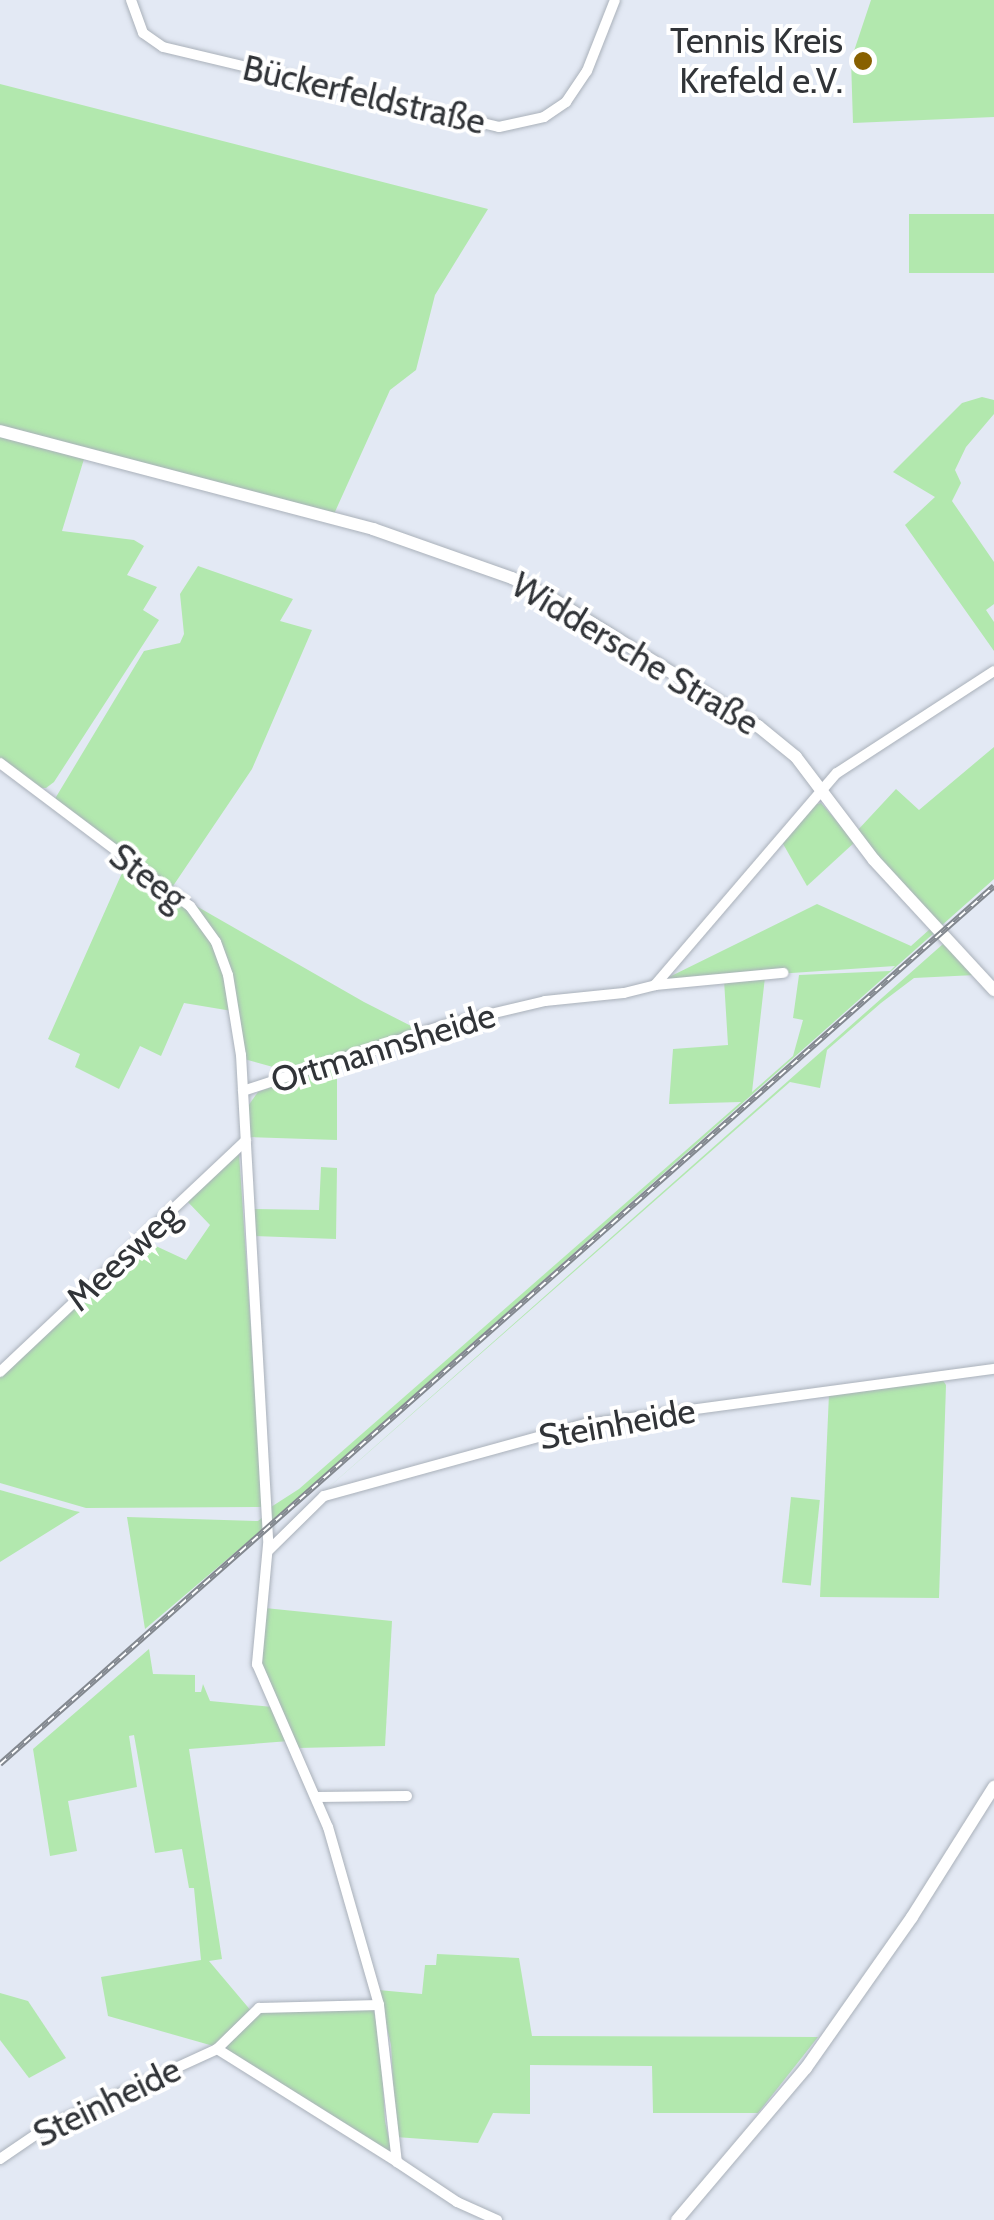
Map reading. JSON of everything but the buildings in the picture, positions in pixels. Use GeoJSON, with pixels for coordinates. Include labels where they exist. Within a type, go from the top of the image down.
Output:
{"type":"FeatureCollection","features":[{"type":"Feature","properties":{"kind":"street","name":"Bückerfeldstraße"},"geometry":{"type":"LineString","coordinates":[[131,0],[143,32],[163,47],[499,127],[544,117],[566,102],[587,71],[615,0]]}},
{"type":"Feature","properties":{"kind":"street","name":"Widdersche Straße"},"geometry":{"type":"LineString","coordinates":[[0,430],[373,530],[512,578],[758,726],[796,757],[874,860],[994,990]]}},
{"type":"Feature","properties":{"kind":"street"},"geometry":{"type":"LineString","coordinates":[[655,985],[836,774],[994,671]]}},
{"type":"Feature","properties":{"kind":"street","name":"Steeg"},"geometry":{"type":"LineString","coordinates":[[0,764],[190,906],[204,923],[228,976],[243,1090]]}},
{"type":"Feature","properties":{"kind":"street","name":"Ortmannsheide"},"geometry":{"type":"LineString","coordinates":[[268,1551],[243,1090],[448,1024],[545,1001],[782,973]]}},
{"type":"Feature","properties":{"kind":"street","name":"Meesweg"},"geometry":{"type":"LineString","coordinates":[[0,1372],[246,1140]]}},
{"type":"Feature","properties":{"kind":"street","name":"Steinheide"},"geometry":{"type":"LineString","coordinates":[[268,1551],[324,1496],[586,1424],[994,1370]]}},
{"type":"Feature","properties":{"kind":"street"},"geometry":{"type":"LineString","coordinates":[[268,1551],[257,1664],[316,1797],[379,2005],[397,2162]]}},
{"type":"Feature","properties":{"kind":"street"},"geometry":{"type":"LineString","coordinates":[[676,2220],[806,2068],[912,1917],[992,1793]]}},
{"type":"Feature","properties":{"kind":"street"},"geometry":{"type":"LineString","coordinates":[[316,1797],[406,1796]]}},
{"type":"Feature","properties":{"kind":"street","name":"Steinheide"},"geometry":{"type":"LineString","coordinates":[[0,2159],[48,2127],[217,2049],[259,2008],[379,2005]]}},
{"type":"Feature","properties":{"kind":"street","name":"Steinheide"},"geometry":{"type":"LineString","coordinates":[[217,2049],[457,2202],[497,2220]]}},
{"type":"Feature","properties":{"kind":"green space"},"geometry":{"type":"Polygon","coordinates":[[[871,0],[994,0],[994,117],[853,123],[851,60],[871,0]]]}},
{"type":"Feature","properties":{"kind":"green space"},"geometry":{"type":"Polygon","coordinates":[[[0,84],[488,209],[435,295],[416,370],[390,390],[334,514],[0,427],[0,84]]]}},
{"type":"Feature","properties":{"kind":"green space"},"geometry":{"type":"Polygon","coordinates":[[[909,214],[994,214],[994,273],[909,273],[909,214]]]}},
{"type":"Feature","properties":{"kind":"green space"},"geometry":{"type":"Polygon","coordinates":[[[982,397],[994,400],[994,414],[966,447],[955,470],[961,483],[952,501],[994,562],[994,604],[986,610],[994,622],[994,651],[905,525],[935,497],[893,472],[962,403],[982,397]]]}},
{"type":"Feature","properties":{"kind":"green space"},"geometry":{"type":"Polygon","coordinates":[[[0,436],[84,459],[62,531],[134,540],[144,546],[127,575],[157,587],[143,610],[159,620],[54,782],[46,788],[35,788],[0,760],[0,436]]]}},
{"type":"Feature","properties":{"kind":"green space"},"geometry":{"type":"Polygon","coordinates":[[[198,566],[293,599],[280,621],[312,630],[252,769],[171,889],[53,802],[144,651],[180,643],[184,634],[180,594],[198,566]]]}},
{"type":"Feature","properties":{"kind":"green space"},"geometry":{"type":"Polygon","coordinates":[[[994,747],[994,879],[941,926],[856,832],[896,789],[919,810],[994,747]]]}},
{"type":"Feature","properties":{"kind":"green space"},"geometry":{"type":"Polygon","coordinates":[[[821,803],[855,842],[807,886],[782,842],[813,805],[821,803]]]}},
{"type":"Feature","properties":{"kind":"green space"},"geometry":{"type":"Polygon","coordinates":[[[126,864],[187,907],[217,949],[232,1011],[184,1003],[161,1056],[140,1046],[119,1089],[75,1067],[80,1054],[48,1039],[126,864]]]}},
{"type":"Feature","properties":{"kind":"green space"},"geometry":{"type":"Polygon","coordinates":[[[191,903],[419,1030],[291,1072],[244,1059],[229,968],[191,903]]]}},
{"type":"Feature","properties":{"kind":"green space"},"geometry":{"type":"Polygon","coordinates":[[[817,904],[911,946],[930,929],[934,933],[270,1523],[271,1507],[299,1489],[741,1102],[669,1104],[673,1049],[728,1045],[724,980],[765,977],[752,1092],[793,1056],[803,1020],[793,1018],[799,975],[890,971],[895,966],[659,982],[817,904]]]}},
{"type":"Feature","properties":{"kind":"green space"},"geometry":{"type":"Polygon","coordinates":[[[943,944],[975,975],[914,978],[881,1003],[827,1050],[820,1088],[790,1082],[312,1502],[943,944]]]}},
{"type":"Feature","properties":{"kind":"green space"},"geometry":{"type":"Polygon","coordinates":[[[337,1062],[337,1140],[249,1137],[248,1106],[258,1092],[337,1062]]]}},
{"type":"Feature","properties":{"kind":"green space"},"geometry":{"type":"Polygon","coordinates":[[[239,1153],[263,1507],[86,1508],[0,1483],[0,1376],[145,1241],[186,1260],[210,1225],[186,1200],[239,1153]]]}},
{"type":"Feature","properties":{"kind":"green space"},"geometry":{"type":"Polygon","coordinates":[[[321,1167],[337,1168],[336,1239],[252,1236],[251,1209],[319,1210],[321,1167]]]}},
{"type":"Feature","properties":{"kind":"green space"},"geometry":{"type":"Polygon","coordinates":[[[942,1379],[946,1385],[939,1598],[820,1597],[829,1394],[942,1379]]]}},
{"type":"Feature","properties":{"kind":"green space"},"geometry":{"type":"Polygon","coordinates":[[[0,1490],[75,1511],[80,1512],[0,1562],[0,1490]]]}},
{"type":"Feature","properties":{"kind":"green space"},"geometry":{"type":"Polygon","coordinates":[[[791,1497],[820,1500],[811,1586],[782,1583],[791,1497]]]}},
{"type":"Feature","properties":{"kind":"green space"},"geometry":{"type":"Polygon","coordinates":[[[127,1517],[258,1521],[263,1517],[264,1528],[145,1629],[127,1517]]]}},
{"type":"Feature","properties":{"kind":"green space"},"geometry":{"type":"Polygon","coordinates":[[[265,1608],[392,1621],[385,1746],[298,1748],[259,1663],[265,1608]]]}},
{"type":"Feature","properties":{"kind":"green space"},"geometry":{"type":"Polygon","coordinates":[[[149,1649],[153,1674],[195,1675],[195,1692],[201,1692],[203,1684],[210,1701],[273,1707],[289,1741],[189,1749],[222,1959],[209,1961],[252,2012],[217,2047],[108,2016],[101,1977],[201,1960],[194,1888],[189,1888],[182,1849],[155,1853],[134,1735],[129,1736],[137,1787],[68,1801],[77,1851],[50,1856],[33,1749],[149,1649]]]}},
{"type":"Feature","properties":{"kind":"green space"},"geometry":{"type":"Polygon","coordinates":[[[437,1954],[519,1958],[532,2036],[818,2037],[758,2113],[653,2113],[652,2066],[530,2065],[530,2114],[493,2113],[478,2143],[396,2137],[391,2045],[378,1990],[422,1994],[425,1965],[436,1965],[437,1954]]]}},
{"type":"Feature","properties":{"kind":"green space"},"geometry":{"type":"Polygon","coordinates":[[[0,1993],[28,2001],[66,2058],[29,2078],[0,2040],[0,1993]]]}},
{"type":"Feature","properties":{"kind":"green space"},"geometry":{"type":"Polygon","coordinates":[[[365,2007],[374,2010],[381,2047],[385,2121],[393,2157],[220,2049],[259,2011],[365,2007]]]}},
{"type":"Feature","properties":{"kind":"railway"},"geometry":{"type":"LineString","coordinates":[[0,1764],[994,886]]}},
{"type":"Feature","properties":{"kind":"place","name":"Tennis Kreis Krefeld e.V."},"geometry":{"type":"Point","coordinates":[863,61]}}]}
